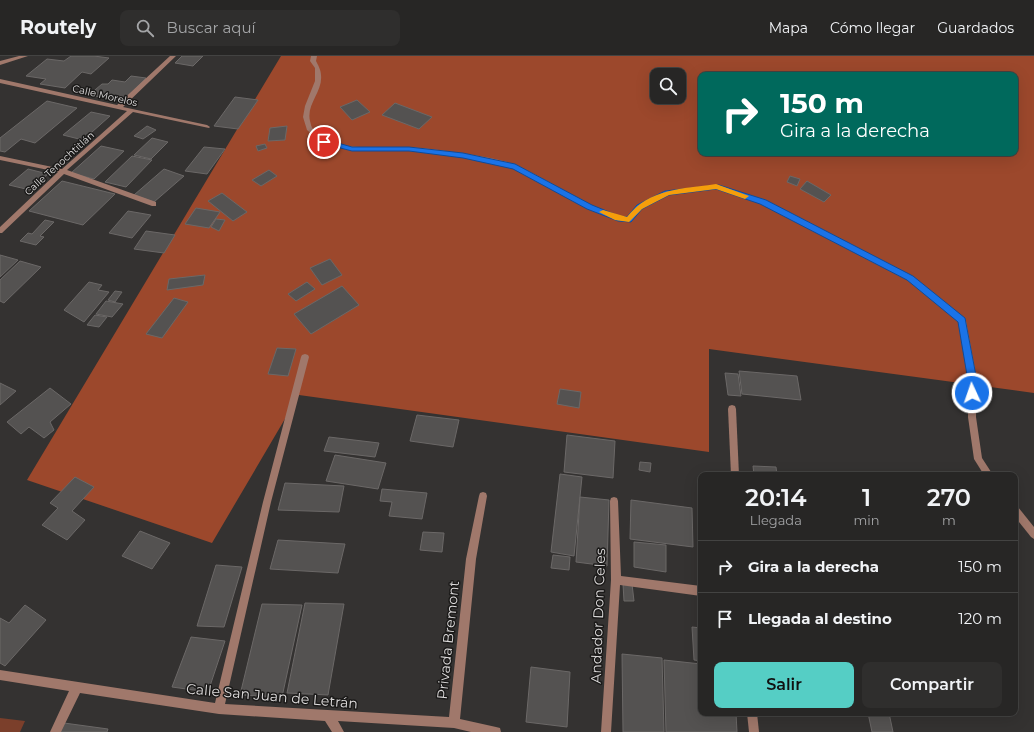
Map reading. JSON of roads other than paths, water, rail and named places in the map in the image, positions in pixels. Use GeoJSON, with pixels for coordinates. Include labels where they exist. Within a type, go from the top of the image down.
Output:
{"type":"FeatureCollection","features":[{"type":"Feature","properties":{"kind":"street"},"geometry":{"type":"LineString","coordinates":[[0,63],[25,56]]}},
{"type":"Feature","properties":{"kind":"street"},"geometry":{"type":"LineString","coordinates":[[119,107],[173,56]]}},
{"type":"Feature","properties":{"kind":"street"},"geometry":{"type":"LineString","coordinates":[[314,56],[313,61],[319,70],[318,81],[306,114],[309,129],[324,142],[352,149],[409,149],[476,157],[515,167],[590,207],[618,218],[629,220],[639,207],[667,193],[716,187],[763,202],[910,278],[962,321],[973,381],[972,417],[978,459],[987,472]]}},
{"type":"Feature","properties":{"kind":"street","name":"Calle Morelos"},"geometry":{"type":"LineString","coordinates":[[0,81],[207,127]]}},
{"type":"Feature","properties":{"kind":"street","name":"Calle Tenochtitlán"},"geometry":{"type":"LineString","coordinates":[[0,231],[62,172],[132,110]]}},
{"type":"Feature","properties":{"kind":"street"},"geometry":{"type":"LineString","coordinates":[[0,158],[62,172],[154,204]]}},
{"type":"Feature","properties":{"kind":"street"},"geometry":{"type":"LineString","coordinates":[[218,709],[267,502],[305,357]]}},
{"type":"Feature","properties":{"kind":"street"},"geometry":{"type":"LineString","coordinates":[[732,409],[735,472]]}},
{"type":"Feature","properties":{"kind":"street","name":"Privada Bremont"},"geometry":{"type":"LineString","coordinates":[[454,724],[471,559],[483,496]]}},
{"type":"Feature","properties":{"kind":"street","name":"Andador Don Celes"},"geometry":{"type":"LineString","coordinates":[[606,732],[616,580],[614,501]]}},
{"type":"Feature","properties":{"kind":"street"},"geometry":{"type":"LineString","coordinates":[[1018,514],[1034,534]]}},
{"type":"Feature","properties":{"kind":"street"},"geometry":{"type":"LineString","coordinates":[[616,580],[698,591]]}},
{"type":"Feature","properties":{"kind":"street","name":"Calle San Juan de Letrán"},"geometry":{"type":"LineString","coordinates":[[0,675],[218,709],[454,724],[496,732]]}},
{"type":"Feature","properties":{"kind":"street"},"geometry":{"type":"LineString","coordinates":[[55,732],[77,687]]}},
{"type":"Feature","properties":{"kind":"street"},"geometry":{"type":"LineString","coordinates":[[328,715],[339,732]]}},
{"type":"Feature","properties":{"kind":"street"},"geometry":{"type":"LineString","coordinates":[[752,716],[754,732]]}}]}
